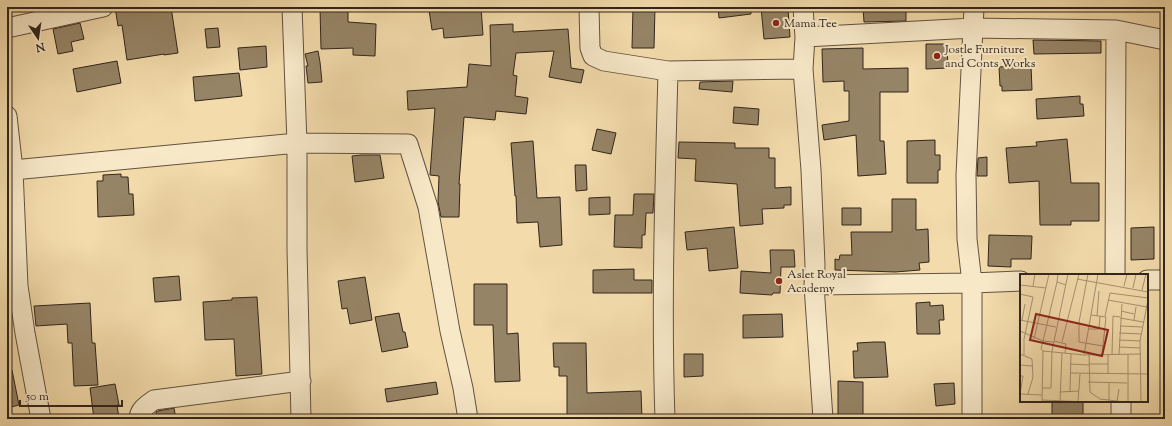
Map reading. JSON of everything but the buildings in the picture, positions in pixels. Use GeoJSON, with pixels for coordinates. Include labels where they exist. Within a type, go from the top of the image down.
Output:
{"type":"FeatureCollection","features":[{"type":"Feature","properties":{"kind":"street"},"geometry":{"type":"LineString","coordinates":[[7,28],[103,7]]}},
{"type":"Feature","properties":{"kind":"street"},"geometry":{"type":"LineString","coordinates":[[292,7],[297,143],[297,249],[301,419]]}},
{"type":"Feature","properties":{"kind":"street"},"geometry":{"type":"LineString","coordinates":[[589,7],[590,48],[593,56],[604,61],[668,71],[803,69]]}},
{"type":"Feature","properties":{"kind":"street"},"geometry":{"type":"LineString","coordinates":[[803,7],[805,37],[803,69],[816,265],[814,285],[823,419]]}},
{"type":"Feature","properties":{"kind":"street"},"geometry":{"type":"LineString","coordinates":[[972,419],[972,283],[967,239],[966,175],[974,7]]}},
{"type":"Feature","properties":{"kind":"street"},"geometry":{"type":"LineString","coordinates":[[805,37],[973,28],[1116,30],[1165,40]]}},
{"type":"Feature","properties":{"kind":"street"},"geometry":{"type":"LineString","coordinates":[[1115,274],[1116,30]]}},
{"type":"Feature","properties":{"kind":"street"},"geometry":{"type":"LineString","coordinates":[[665,419],[663,263],[668,71]]}},
{"type":"Feature","properties":{"kind":"street"},"geometry":{"type":"LineString","coordinates":[[7,116],[13,170],[18,286],[25,333],[42,419]]}},
{"type":"Feature","properties":{"kind":"street"},"geometry":{"type":"LineString","coordinates":[[13,170],[297,143],[408,144],[428,206],[450,331],[463,388],[468,419]]}},
{"type":"Feature","properties":{"kind":"street"},"geometry":{"type":"LineString","coordinates":[[1148,280],[1165,280]]}},
{"type":"Feature","properties":{"kind":"street"},"geometry":{"type":"LineString","coordinates":[[814,285],[1020,281]]}},
{"type":"Feature","properties":{"kind":"street"},"geometry":{"type":"LineString","coordinates":[[139,419],[139,416],[145,406],[154,400],[300,381]]}},
{"type":"Feature","properties":{"kind":"street"},"geometry":{"type":"LineString","coordinates":[[1121,402],[1121,419]]}},
{"type":"Feature","properties":{"kind":"place","name":"Mama Tee"},"geometry":{"type":"Point","coordinates":[776,23]}},
{"type":"Feature","properties":{"kind":"place","name":"Jostle Furniture and Conts Works"},"geometry":{"type":"Point","coordinates":[937,56]}},
{"type":"Feature","properties":{"kind":"place","name":"Aslet Royal Academy"},"geometry":{"type":"Point","coordinates":[779,281]}}]}
